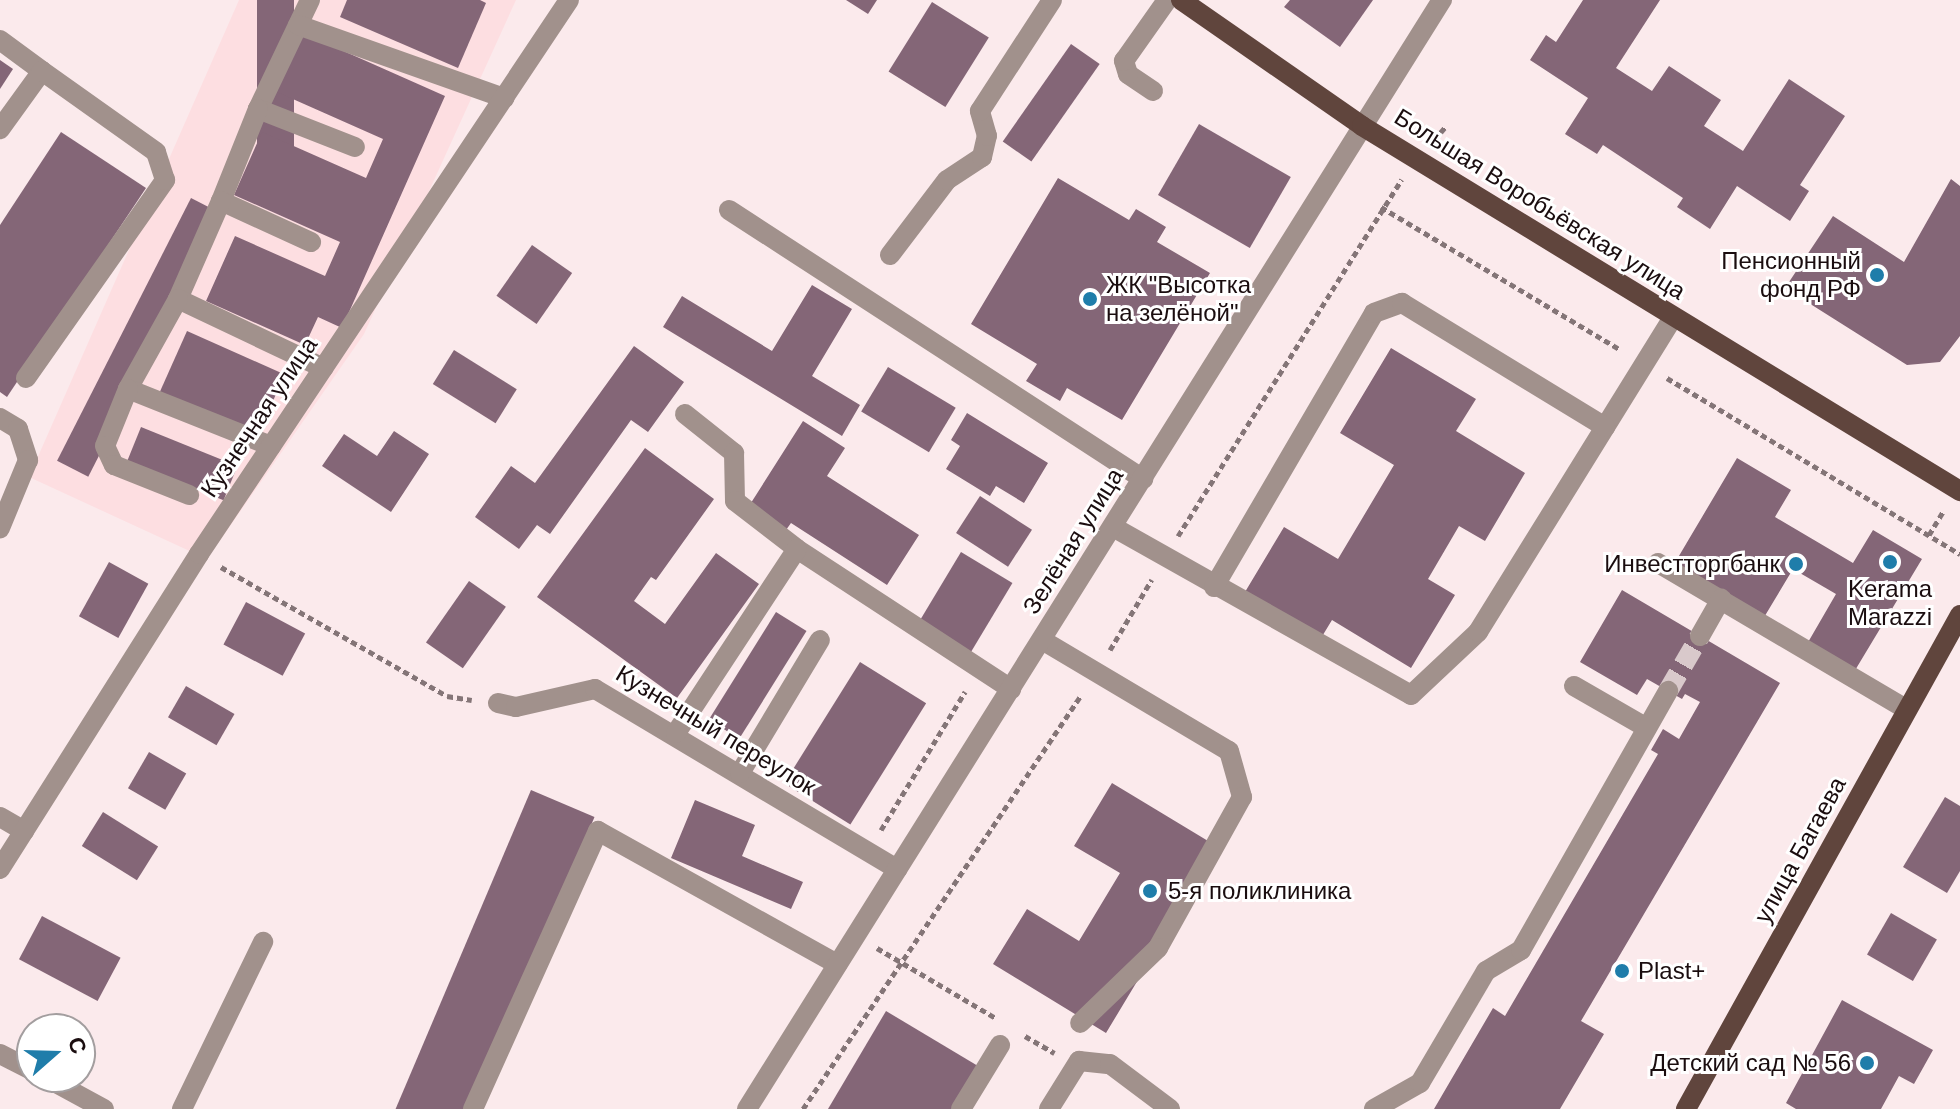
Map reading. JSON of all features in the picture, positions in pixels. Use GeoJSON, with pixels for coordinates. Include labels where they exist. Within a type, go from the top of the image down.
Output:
{"type":"FeatureCollection","features":[{"type":"Feature","properties":{"kind":"main road","name":"Большая Воробьёвская улица"},"geometry":{"type":"LineString","coordinates":[[1181,0],[1362,126],[1960,491]]}},
{"type":"Feature","properties":{"kind":"main road","name":"улица Багаева"},"geometry":{"type":"LineString","coordinates":[[1686,1109],[1960,615]]}},
{"type":"Feature","properties":{"kind":"street"},"geometry":{"type":"LineString","coordinates":[[189,495],[114,465],[105,446],[128,389],[178,299],[258,109],[310,0]]}},
{"type":"Feature","properties":{"kind":"street"},"geometry":{"type":"LineString","coordinates":[[890,255],[947,180],[982,157],[987,136],[980,111],[1052,0]]}},
{"type":"Feature","properties":{"kind":"street"},"geometry":{"type":"LineString","coordinates":[[1153,91],[1128,74],[1124,61],[1167,0]]}},
{"type":"Feature","properties":{"kind":"street","name":"Зелёная улица"},"geometry":{"type":"LineString","coordinates":[[747,1109],[1442,0]]}},
{"type":"Feature","properties":{"kind":"street","name":"Кузнечная улица"},"geometry":{"type":"LineString","coordinates":[[0,869],[199,554],[566,1]]}},
{"type":"Feature","properties":{"kind":"street"},"geometry":{"type":"LineString","coordinates":[[298,25],[504,98]]}},
{"type":"Feature","properties":{"kind":"street"},"geometry":{"type":"LineString","coordinates":[[0,40],[156,152],[165,180],[26,378]]}},
{"type":"Feature","properties":{"kind":"street"},"geometry":{"type":"LineString","coordinates":[[0,129],[42,71]]}},
{"type":"Feature","properties":{"kind":"street"},"geometry":{"type":"LineString","coordinates":[[258,109],[355,147]]}},
{"type":"Feature","properties":{"kind":"street"},"geometry":{"type":"LineString","coordinates":[[221,201],[311,242]]}},
{"type":"Feature","properties":{"kind":"street"},"geometry":{"type":"LineString","coordinates":[[729,210],[1143,479]]}},
{"type":"Feature","properties":{"kind":"street"},"geometry":{"type":"LineString","coordinates":[[178,299],[323,368]]}},
{"type":"Feature","properties":{"kind":"street"},"geometry":{"type":"LineString","coordinates":[[1214,587],[1374,313],[1402,303],[1605,427]]}},
{"type":"Feature","properties":{"kind":"street"},"geometry":{"type":"LineString","coordinates":[[1113,527],[1214,587],[1411,695],[1478,632],[1673,317]]}},
{"type":"Feature","properties":{"kind":"street"},"geometry":{"type":"LineString","coordinates":[[128,389],[271,446]]}},
{"type":"Feature","properties":{"kind":"street"},"geometry":{"type":"LineString","coordinates":[[685,414],[734,453],[735,501],[797,549],[1011,689]]}},
{"type":"Feature","properties":{"kind":"street"},"geometry":{"type":"LineString","coordinates":[[0,418],[18,429],[28,460],[0,528]]}},
{"type":"Feature","properties":{"kind":"street"},"geometry":{"type":"LineString","coordinates":[[676,733],[797,549]]}},
{"type":"Feature","properties":{"kind":"street"},"geometry":{"type":"LineString","coordinates":[[1658,563],[1906,709]]}},
{"type":"Feature","properties":{"kind":"street"},"geometry":{"type":"LineString","coordinates":[[1700,636],[1721,599]]}},
{"type":"Feature","properties":{"kind":"street"},"geometry":{"type":"LineString","coordinates":[[740,773],[820,640]]}},
{"type":"Feature","properties":{"kind":"street"},"geometry":{"type":"LineString","coordinates":[[1042,640],[1229,751],[1242,797],[1158,948],[1080,1023]]}},
{"type":"Feature","properties":{"kind":"street"},"geometry":{"type":"LineString","coordinates":[[1574,686],[1647,728]]}},
{"type":"Feature","properties":{"kind":"street","name":"Кузнечный переулок"},"geometry":{"type":"LineString","coordinates":[[498,703],[516,707],[595,689],[676,733],[897,869]]}},
{"type":"Feature","properties":{"kind":"street"},"geometry":{"type":"LineString","coordinates":[[1374,1109],[1420,1083],[1486,971],[1521,950],[1668,691]]}},
{"type":"Feature","properties":{"kind":"street"},"geometry":{"type":"LineString","coordinates":[[0,817],[24,831]]}},
{"type":"Feature","properties":{"kind":"street"},"geometry":{"type":"LineString","coordinates":[[473,1109],[598,831],[837,964]]}},
{"type":"Feature","properties":{"kind":"street"},"geometry":{"type":"LineString","coordinates":[[182,1109],[263,942]]}},
{"type":"Feature","properties":{"kind":"street"},"geometry":{"type":"LineString","coordinates":[[961,1109],[1000,1045]]}},
{"type":"Feature","properties":{"kind":"street"},"geometry":{"type":"LineString","coordinates":[[1049,1109],[1079,1061],[1110,1064],[1170,1109]]}},
{"type":"Feature","properties":{"kind":"street"},"geometry":{"type":"LineString","coordinates":[[72,1101],[104,1109]]}},
{"type":"Feature","properties":{"kind":"path"},"geometry":{"type":"LineString","coordinates":[[1381,207],[1960,554]]}},
{"type":"Feature","properties":{"kind":"path"},"geometry":{"type":"LineString","coordinates":[[199,554],[447,696],[498,703]]}},
{"type":"Feature","properties":{"kind":"path"},"geometry":{"type":"LineString","coordinates":[[868,852],[979,668]]}},
{"type":"Feature","properties":{"kind":"shaded area"},"geometry":{"type":"Polygon","coordinates":[[[239,0],[516,0],[364,334],[207,559],[29,477],[239,0]]]}},
{"type":"Feature","properties":{"kind":"building"},"geometry":{"type":"Polygon","coordinates":[[[257,0],[294,0],[294,197],[257,197],[257,0]]]}},
{"type":"Feature","properties":{"kind":"building"},"geometry":{"type":"Polygon","coordinates":[[[347,0],[480,0],[486,3],[458,68],[340,17],[347,0]]]}},
{"type":"Feature","properties":{"kind":"building"},"geometry":{"type":"Polygon","coordinates":[[[846,0],[877,0],[868,14],[846,0]]]}},
{"type":"Feature","properties":{"kind":"building"},"geometry":{"type":"Polygon","coordinates":[[[1290,0],[1373,0],[1340,47],[1284,7],[1290,0]]]}},
{"type":"Feature","properties":{"kind":"building"},"geometry":{"type":"Polygon","coordinates":[[[1583,0],[1660,0],[1616,68],[1652,91],[1669,66],[1721,100],[1704,126],[1743,151],[1789,79],[1845,116],[1800,185],[1809,191],[1790,221],[1737,186],[1710,229],[1677,207],[1683,198],[1603,145],[1597,154],[1565,134],[1588,98],[1530,60],[1546,35],[1556,42],[1583,0]]]}},
{"type":"Feature","properties":{"kind":"building"},"geometry":{"type":"Polygon","coordinates":[[[932,2],[989,38],[945,107],[889,72],[932,2]]]}},
{"type":"Feature","properties":{"kind":"building"},"geometry":{"type":"Polygon","coordinates":[[[303,33],[445,96],[342,328],[318,317],[305,345],[206,301],[235,236],[325,276],[340,242],[234,195],[262,132],[366,178],[383,139],[277,92],[303,33]]]}},
{"type":"Feature","properties":{"kind":"building"},"geometry":{"type":"Polygon","coordinates":[[[1071,44],[1100,64],[1031,162],[1003,141],[1071,44]]]}},
{"type":"Feature","properties":{"kind":"building"},"geometry":{"type":"Polygon","coordinates":[[[0,60],[13,69],[0,89],[0,60]]]}},
{"type":"Feature","properties":{"kind":"building"},"geometry":{"type":"Polygon","coordinates":[[[1199,124],[1291,177],[1250,248],[1158,195],[1199,124]]]}},
{"type":"Feature","properties":{"kind":"building"},"geometry":{"type":"Polygon","coordinates":[[[61,132],[146,188],[7,397],[0,392],[0,225],[61,132]]]}},
{"type":"Feature","properties":{"kind":"building","name":"ЖК \"Высотка на зелёной\""},"geometry":{"type":"Polygon","coordinates":[[[1058,178],[1129,220],[1136,209],[1166,227],[1157,242],[1210,273],[1122,420],[1067,388],[1060,401],[1026,381],[1037,364],[971,324],[1058,178]]]}},
{"type":"Feature","properties":{"kind":"building","name":"Пенсионный фонд РФ"},"geometry":{"type":"Polygon","coordinates":[[[1951,179],[1960,186],[1960,336],[1940,362],[1907,365],[1785,288],[1833,216],[1904,262],[1951,179]]]}},
{"type":"Feature","properties":{"kind":"building"},"geometry":{"type":"Polygon","coordinates":[[[191,198],[222,214],[88,477],[57,461],[191,198]]]}},
{"type":"Feature","properties":{"kind":"building"},"geometry":{"type":"Polygon","coordinates":[[[532,245],[572,273],[537,324],[496,296],[532,245]]]}},
{"type":"Feature","properties":{"kind":"building"},"geometry":{"type":"Polygon","coordinates":[[[812,285],[852,309],[812,376],[860,405],[842,436],[663,327],[682,296],[772,351],[812,285]]]}},
{"type":"Feature","properties":{"kind":"building"},"geometry":{"type":"Polygon","coordinates":[[[187,331],[285,375],[257,437],[159,393],[187,331]]]}},
{"type":"Feature","properties":{"kind":"building"},"geometry":{"type":"Polygon","coordinates":[[[634,346],[684,382],[648,432],[631,420],[550,534],[537,525],[519,549],[475,517],[511,466],[535,483],[634,346]]]}},
{"type":"Feature","properties":{"kind":"building"},"geometry":{"type":"Polygon","coordinates":[[[1391,348],[1476,399],[1456,431],[1525,473],[1485,541],[1459,526],[1428,579],[1455,595],[1411,668],[1332,620],[1315,648],[1239,602],[1284,527],[1338,559],[1394,465],[1340,433],[1391,348]]]}},
{"type":"Feature","properties":{"kind":"building"},"geometry":{"type":"Polygon","coordinates":[[[454,350],[517,389],[496,423],[433,384],[454,350]]]}},
{"type":"Feature","properties":{"kind":"building"},"geometry":{"type":"Polygon","coordinates":[[[888,367],[956,408],[929,452],[861,412],[888,367]]]}},
{"type":"Feature","properties":{"kind":"building"},"geometry":{"type":"Polygon","coordinates":[[[967,413],[1048,463],[1024,503],[996,486],[990,496],[946,469],[960,446],[951,440],[967,413]]]}},
{"type":"Feature","properties":{"kind":"building"},"geometry":{"type":"Polygon","coordinates":[[[803,421],[845,448],[827,476],[919,535],[887,585],[791,523],[786,530],[749,506],[803,421]]]}},
{"type":"Feature","properties":{"kind":"building"},"geometry":{"type":"Polygon","coordinates":[[[141,427],[237,466],[224,500],[127,461],[141,427]]]}},
{"type":"Feature","properties":{"kind":"building"},"geometry":{"type":"Polygon","coordinates":[[[394,431],[429,454],[391,512],[322,466],[344,434],[377,456],[394,431]]]}},
{"type":"Feature","properties":{"kind":"building"},"geometry":{"type":"Polygon","coordinates":[[[645,448],[714,499],[656,580],[651,577],[634,601],[665,624],[716,553],[759,584],[677,698],[537,597],[645,448]]]}},
{"type":"Feature","properties":{"kind":"building","name":"Инвестторгбанк"},"geometry":{"type":"Polygon","coordinates":[[[1737,458],[1791,490],[1775,517],[1853,563],[1873,530],[1922,559],[1854,672],[1807,644],[1836,594],[1793,569],[1763,619],[1673,566],[1737,458]]]}},
{"type":"Feature","properties":{"kind":"building"},"geometry":{"type":"Polygon","coordinates":[[[980,496],[1032,530],[1008,567],[956,533],[980,496]]]}},
{"type":"Feature","properties":{"kind":"building"},"geometry":{"type":"Polygon","coordinates":[[[961,552],[1012,583],[969,655],[918,624],[961,552]]]}},
{"type":"Feature","properties":{"kind":"building"},"geometry":{"type":"Polygon","coordinates":[[[109,562],[148,584],[118,638],[79,616],[109,562]]]}},
{"type":"Feature","properties":{"kind":"building"},"geometry":{"type":"Polygon","coordinates":[[[469,581],[506,607],[463,668],[426,642],[469,581]]]}},
{"type":"Feature","properties":{"kind":"building"},"geometry":{"type":"Polygon","coordinates":[[[1622,590],[1780,683],[1581,1021],[1604,1034],[1560,1109],[1434,1109],[1493,1008],[1505,1016],[1658,754],[1651,750],[1663,729],[1679,739],[1700,702],[1685,694],[1682,699],[1647,679],[1637,695],[1580,662],[1622,590]]]}},
{"type":"Feature","properties":{"kind":"building"},"geometry":{"type":"Polygon","coordinates":[[[246,602],[305,633],[283,676],[223,644],[246,602]]]}},
{"type":"Feature","properties":{"kind":"building"},"geometry":{"type":"Polygon","coordinates":[[[776,612],[807,631],[739,739],[709,720],[776,612]]]}},
{"type":"Feature","properties":{"kind":"building"},"geometry":{"type":"Polygon","coordinates":[[[860,662],[926,703],[850,825],[784,783],[860,662]]]}},
{"type":"Feature","properties":{"kind":"building"},"geometry":{"type":"Polygon","coordinates":[[[186,686],[234,714],[216,745],[168,717],[186,686]]]}},
{"type":"Feature","properties":{"kind":"building"},"geometry":{"type":"Polygon","coordinates":[[[149,752],[186,774],[165,810],[128,788],[149,752]]]}},
{"type":"Feature","properties":{"kind":"building","name":"5-я поликлиника"},"geometry":{"type":"Polygon","coordinates":[[[1112,783],[1218,847],[1106,1033],[993,964],[1027,909],[1079,941],[1120,873],[1074,846],[1112,783]]]}},
{"type":"Feature","properties":{"kind":"building"},"geometry":{"type":"Polygon","coordinates":[[[531,790],[595,817],[471,1109],[396,1109],[531,790]]]}},
{"type":"Feature","properties":{"kind":"building"},"geometry":{"type":"Polygon","coordinates":[[[1945,797],[1960,806],[1960,871],[1947,893],[1903,867],[1945,797]]]}},
{"type":"Feature","properties":{"kind":"building"},"geometry":{"type":"Polygon","coordinates":[[[695,800],[755,825],[742,856],[803,882],[791,909],[671,858],[695,800]]]}},
{"type":"Feature","properties":{"kind":"building"},"geometry":{"type":"Polygon","coordinates":[[[103,812],[158,846],[137,880],[82,846],[103,812]]]}},
{"type":"Feature","properties":{"kind":"building"},"geometry":{"type":"Polygon","coordinates":[[[1891,913],[1937,940],[1913,981],[1867,955],[1891,913]]]}},
{"type":"Feature","properties":{"kind":"building"},"geometry":{"type":"Polygon","coordinates":[[[42,916],[121,958],[98,1001],[19,959],[42,916]]]}},
{"type":"Feature","properties":{"kind":"building","name":"Детский сад № 56"},"geometry":{"type":"Polygon","coordinates":[[[1842,1000],[1933,1050],[1914,1084],[1899,1076],[1881,1109],[1796,1109],[1786,1103],[1842,1000]]]}},
{"type":"Feature","properties":{"kind":"building"},"geometry":{"type":"Polygon","coordinates":[[[886,1011],[978,1066],[952,1109],[828,1109],[886,1011]]]}},
{"type":"Feature","properties":{"kind":"tunnel"},"geometry":{"type":"LineString","coordinates":[[1668,691],[1700,636]]}},
{"type":"Feature","properties":{"kind":"place","name":"Пенсионный фонд РФ"},"geometry":{"type":"Point","coordinates":[1877,275]}},
{"type":"Feature","properties":{"kind":"place","name":"ЖК \"Высотка на зелёной\""},"geometry":{"type":"Point","coordinates":[1090,299]}},
{"type":"Feature","properties":{"kind":"place","name":"Kerama Marazzi"},"geometry":{"type":"Point","coordinates":[1890,562]}},
{"type":"Feature","properties":{"kind":"place","name":"Инвестторгбанк"},"geometry":{"type":"Point","coordinates":[1796,564]}},
{"type":"Feature","properties":{"kind":"place","name":"5-я поликлиника"},"geometry":{"type":"Point","coordinates":[1150,891]}},
{"type":"Feature","properties":{"kind":"place","name":"Plast+"},"geometry":{"type":"Point","coordinates":[1622,971]}},
{"type":"Feature","properties":{"kind":"place","name":"Детский сад № 56"},"geometry":{"type":"Point","coordinates":[1867,1063]}}]}
